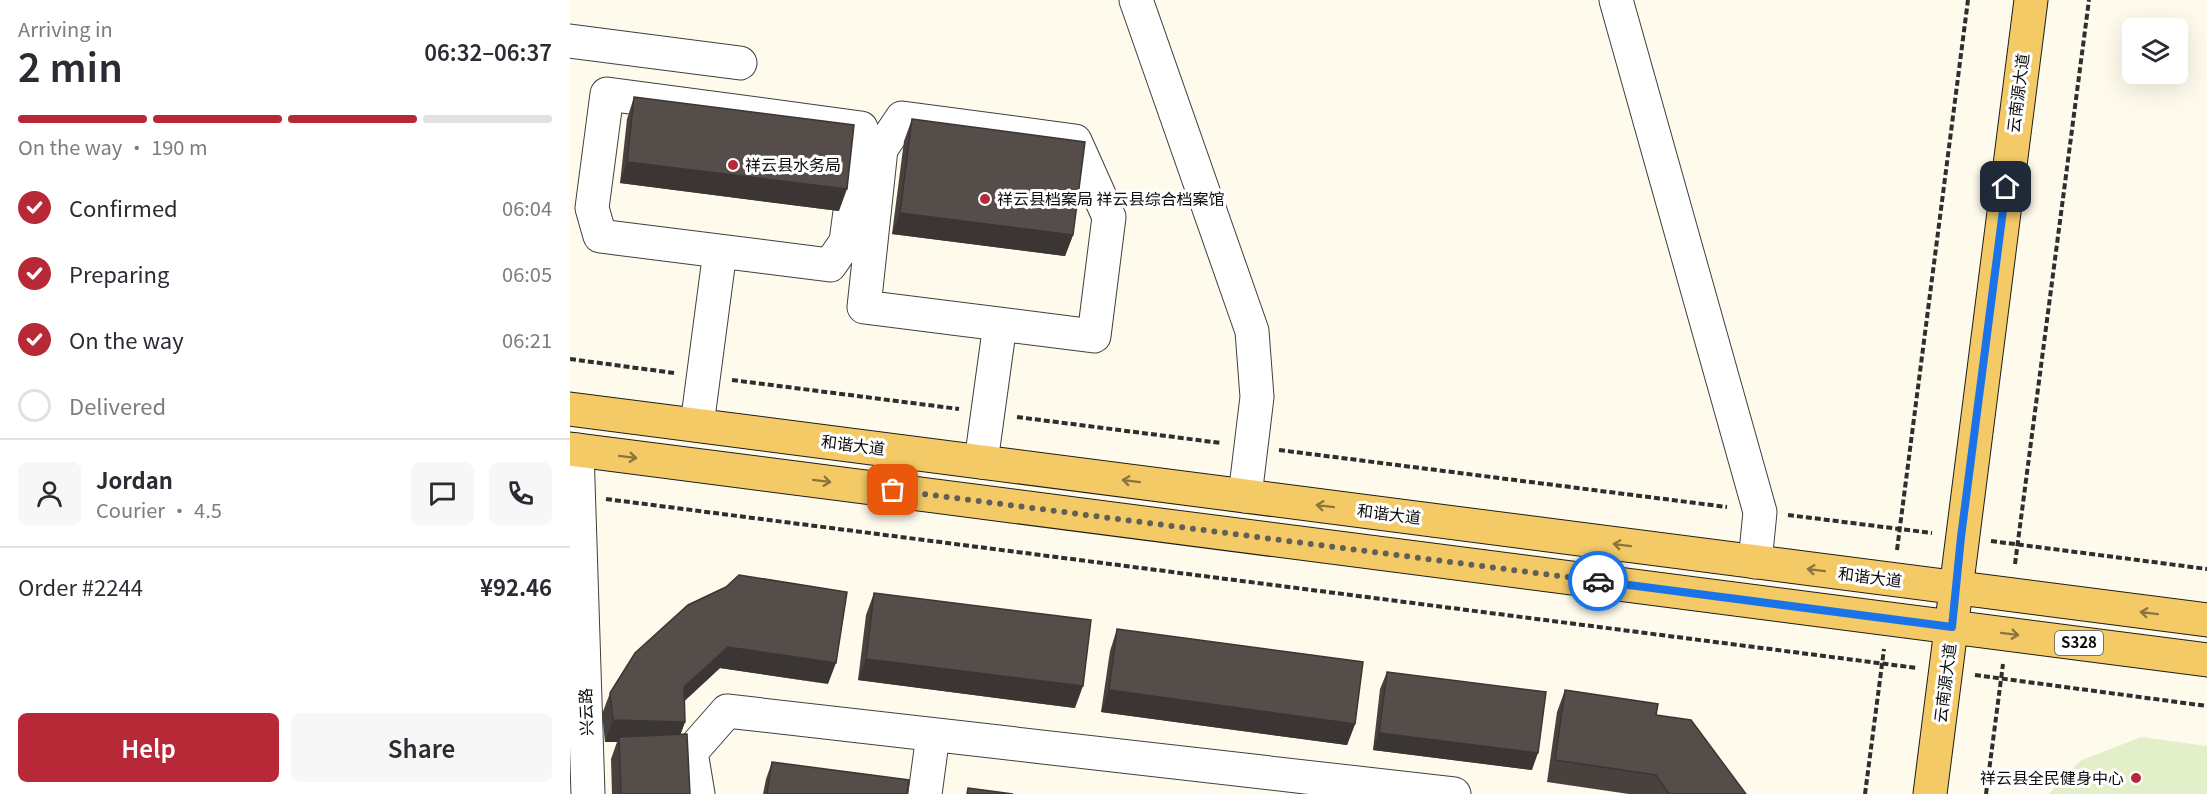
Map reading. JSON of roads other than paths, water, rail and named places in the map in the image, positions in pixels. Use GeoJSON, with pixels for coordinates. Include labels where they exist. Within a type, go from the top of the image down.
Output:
{"type":"FeatureCollection","features":[{"type":"Feature","properties":{"kind":"main road","name":"云南源大道"},"geometry":{"type":"LineString","coordinates":[[1930,794],[2031,0]]}},
{"type":"Feature","properties":{"kind":"main road","name":"和谐大道"},"geometry":{"type":"LineString","coordinates":[[570,409],[2207,620]]}},
{"type":"Feature","properties":{"kind":"main road"},"geometry":{"type":"LineString","coordinates":[[573,450],[1952,627]]}},
{"type":"Feature","properties":{"kind":"main road","name":"S328"},"geometry":{"type":"LineString","coordinates":[[1952,627],[2207,660]]}},
{"type":"Feature","properties":{"kind":"street"},"geometry":{"type":"LineString","coordinates":[[1136,0],[1252,331],[1257,397],[1245,496]]}},
{"type":"Feature","properties":{"kind":"street"},"geometry":{"type":"LineString","coordinates":[[1616,0],[1760,512],[1755,562]]}},
{"type":"Feature","properties":{"kind":"street"},"geometry":{"type":"LineString","coordinates":[[570,41],[740,63]]}},
{"type":"Feature","properties":{"kind":"street"},"geometry":{"type":"LineString","coordinates":[[607,94],[861,128],[846,242],[830,264],[720,251],[600,236],[592,208],[607,94]]}},
{"type":"Feature","properties":{"kind":"street"},"geometry":{"type":"LineString","coordinates":[[902,118],[1075,141],[1109,218],[1094,336],[1000,324],[864,307],[881,149],[902,118]]}},
{"type":"Feature","properties":{"kind":"street"},"geometry":{"type":"LineString","coordinates":[[698,425],[720,251]]}},
{"type":"Feature","properties":{"kind":"street"},"geometry":{"type":"LineString","coordinates":[[981,462],[1000,324]]}},
{"type":"Feature","properties":{"kind":"street","name":"兴云路"},"geometry":{"type":"LineString","coordinates":[[573,450],[578,496],[588,794]]}},
{"type":"Feature","properties":{"kind":"street"},"geometry":{"type":"LineString","coordinates":[[698,794],[691,752],[727,711],[1371,789],[1454,794]]}},
{"type":"Feature","properties":{"kind":"street"},"geometry":{"type":"LineString","coordinates":[[926,794],[933,735]]}},
{"type":"Feature","properties":{"kind":"place","name":"祥云县水务局"},"geometry":{"type":"Point","coordinates":[733,165]}},
{"type":"Feature","properties":{"kind":"place","name":"祥云县档案局 祥云县综合档案馆"},"geometry":{"type":"Point","coordinates":[985,199]}},
{"type":"Feature","properties":{"kind":"place","name":"祥云县全民健身中心"},"geometry":{"type":"Point","coordinates":[2136,778]}}]}
